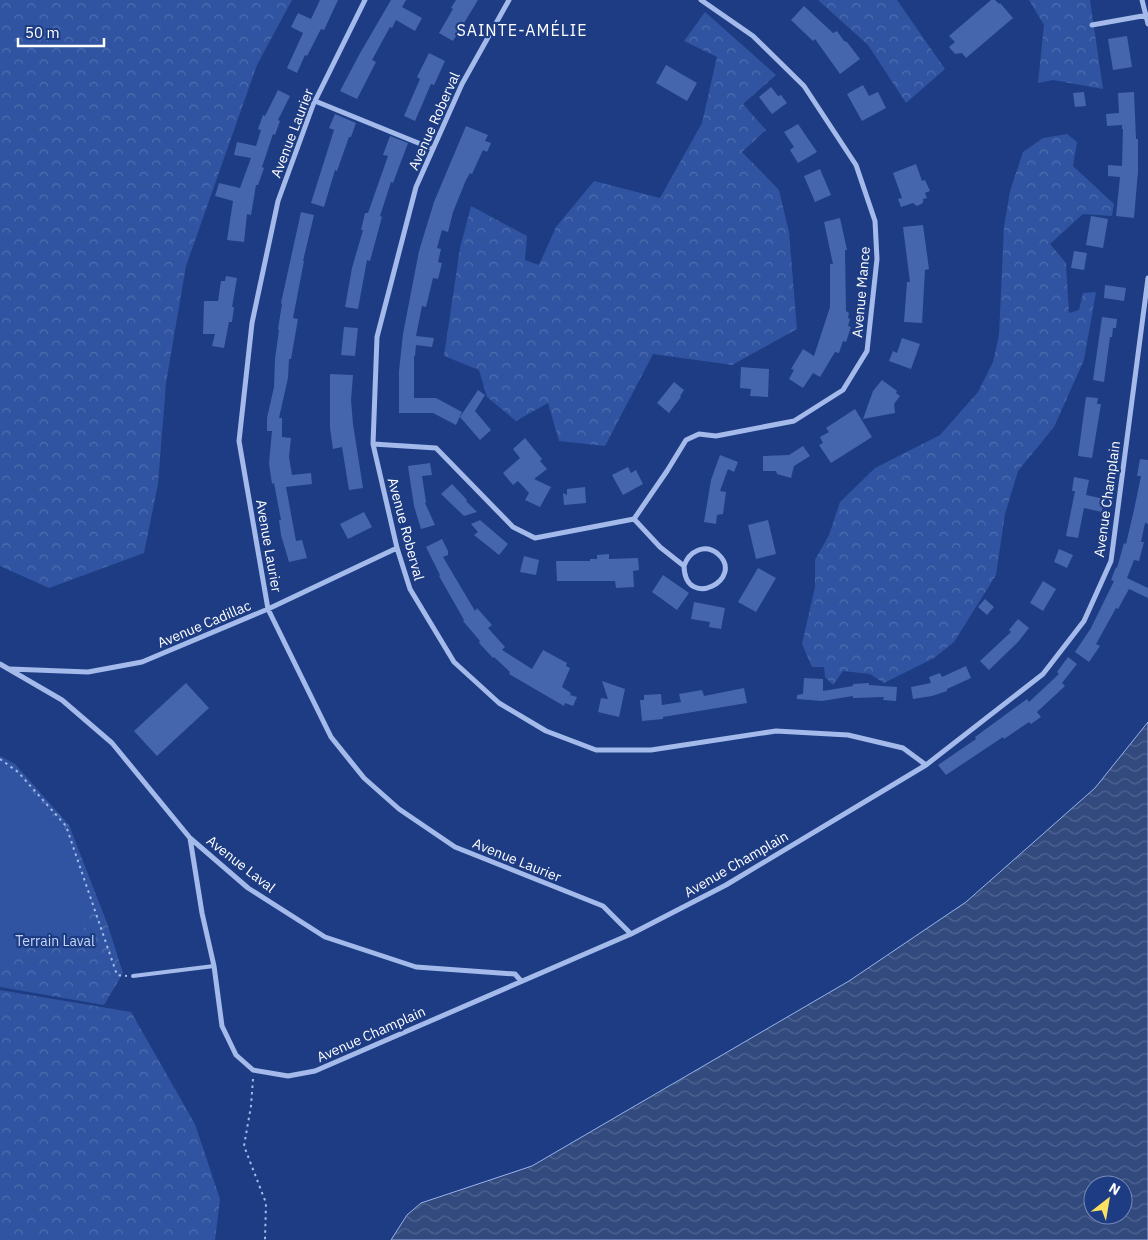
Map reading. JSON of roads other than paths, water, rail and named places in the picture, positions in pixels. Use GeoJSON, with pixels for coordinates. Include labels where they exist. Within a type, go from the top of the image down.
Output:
{"type":"FeatureCollection","features":[{"type":"Feature","properties":{"kind":"street","name":"Avenue Laurier"},"geometry":{"type":"LineString","coordinates":[[365,0],[315,101],[278,201],[252,323],[240,441],[268,609],[331,737],[364,778],[399,810],[455,847],[603,906],[631,934]]}},
{"type":"Feature","properties":{"kind":"street","name":"Avenue Roberval"},"geometry":{"type":"LineString","coordinates":[[509,0],[462,84],[416,187],[377,337],[373,444],[397,548],[410,589],[454,662],[499,703],[546,731],[596,750],[651,750],[776,731],[848,735],[903,748],[926,766]]}},
{"type":"Feature","properties":{"kind":"street","name":"Avenue Mance"},"geometry":{"type":"LineString","coordinates":[[634,518],[686,440],[700,434],[716,436],[794,421],[843,390],[867,351],[877,259],[875,221],[856,165],[804,86],[753,36],[701,0]]}},
{"type":"Feature","properties":{"kind":"street"},"geometry":{"type":"LineString","coordinates":[[1142,0],[1148,24]]}},
{"type":"Feature","properties":{"kind":"street"},"geometry":{"type":"LineString","coordinates":[[1092,25],[1147,15]]}},
{"type":"Feature","properties":{"kind":"street"},"geometry":{"type":"LineString","coordinates":[[315,101],[433,149]]}},
{"type":"Feature","properties":{"kind":"street","name":"Avenue Champlain"},"geometry":{"type":"LineString","coordinates":[[214,966],[222,1026],[236,1055],[253,1070],[288,1076],[315,1071],[631,934],[726,885],[926,766],[1043,674],[1084,620],[1110,561],[1148,278]]}},
{"type":"Feature","properties":{"kind":"street"},"geometry":{"type":"LineString","coordinates":[[373,444],[436,448],[513,526],[535,538],[634,518],[660,547],[684,566],[686,578],[690,583],[701,589],[707,589],[718,584],[724,571],[721,557],[717,553],[706,549],[700,549],[690,555],[684,566]]}},
{"type":"Feature","properties":{"kind":"street","name":"Avenue Cadillac"},"geometry":{"type":"LineString","coordinates":[[8,669],[88,672],[142,662],[268,609],[397,548]]}},
{"type":"Feature","properties":{"kind":"street","name":"Avenue Laval"},"geometry":{"type":"LineString","coordinates":[[0,664],[62,700],[112,743],[190,838],[248,888],[325,937],[416,967],[515,974],[521,981]]}},
{"type":"Feature","properties":{"kind":"street"},"geometry":{"type":"LineString","coordinates":[[190,838],[202,912],[214,966]]}},
{"type":"Feature","properties":{"kind":"lane"},"geometry":{"type":"LineString","coordinates":[[132,976],[214,966]]}},
{"type":"Feature","properties":{"kind":"water"},"geometry":{"type":"Polygon","coordinates":[[[1148,722],[1148,1240],[391,1240],[407,1215],[421,1203],[532,1166],[849,981],[966,902],[1095,788],[1148,722]]]}},
{"type":"Feature","properties":{"kind":"district","name":"SAINTE-AMÉLIE"},"geometry":{"type":"Point","coordinates":[522,30]}},
{"type":"Feature","properties":{"kind":"park label","name":"Terrain Laval"},"geometry":{"type":"Point","coordinates":[55,941]}}]}
